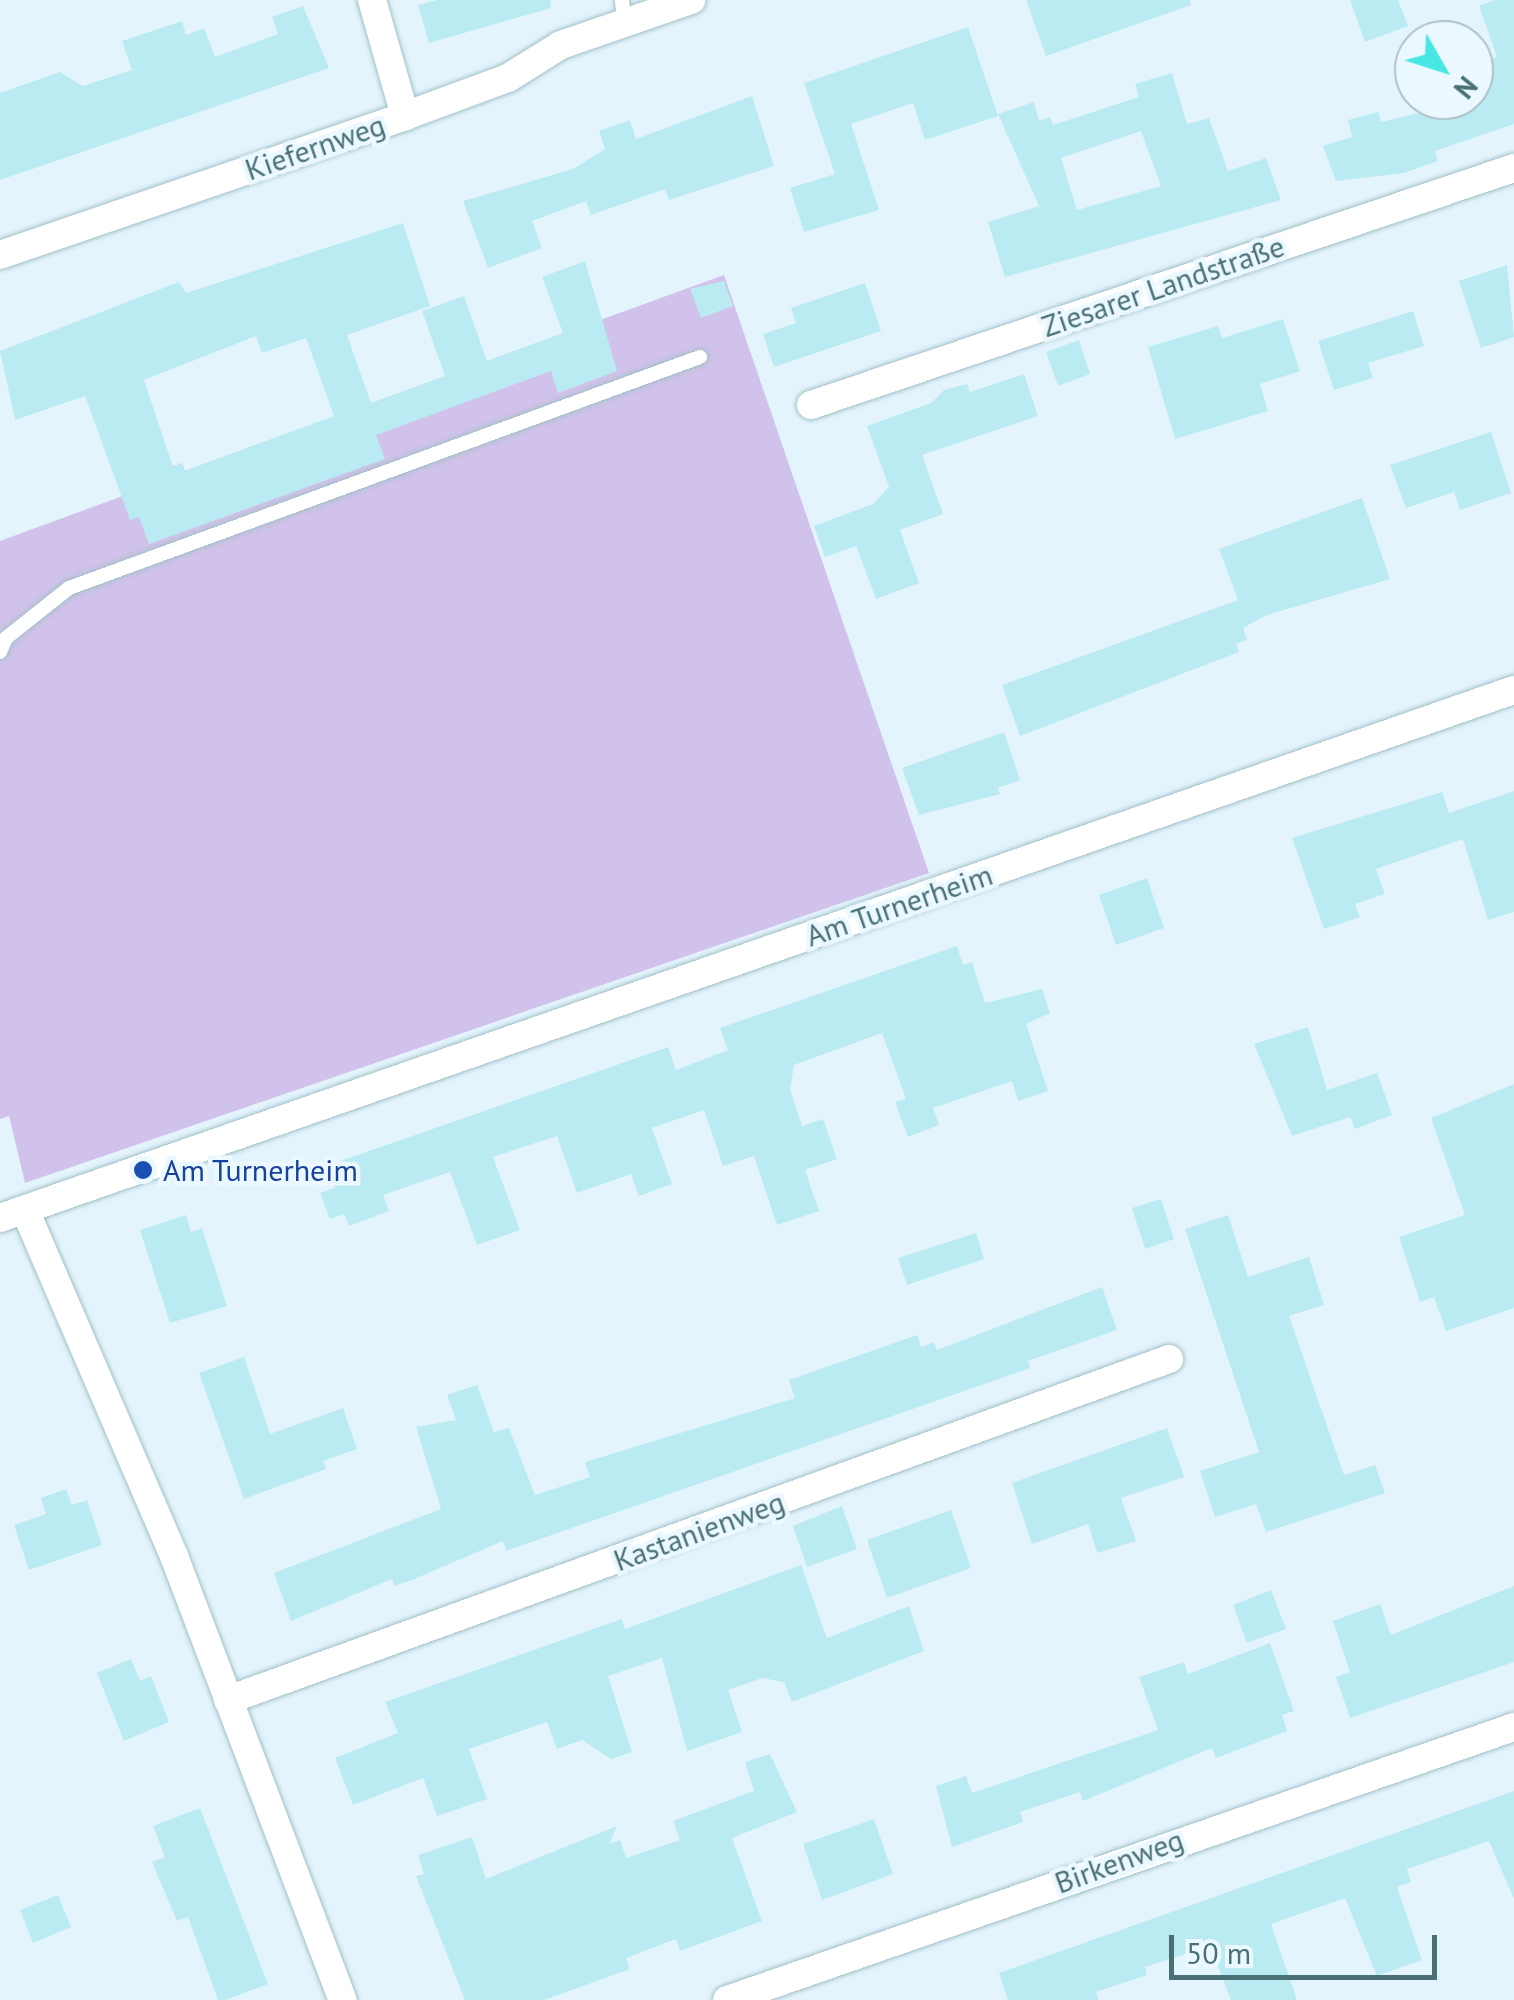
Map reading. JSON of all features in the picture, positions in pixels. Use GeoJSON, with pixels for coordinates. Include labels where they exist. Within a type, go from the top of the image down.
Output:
{"type":"FeatureCollection","features":[{"type":"Feature","properties":{"kind":"street"},"geometry":{"type":"LineString","coordinates":[[372,0],[405,116]]}},
{"type":"Feature","properties":{"kind":"street","name":"Kiefernweg"},"geometry":{"type":"LineString","coordinates":[[0,255],[405,116],[623,12],[691,0]]}},
{"type":"Feature","properties":{"kind":"street","name":"Ziesarer Landstraße"},"geometry":{"type":"LineString","coordinates":[[812,405],[1514,168]]}},
{"type":"Feature","properties":{"kind":"street","name":"Am Turnerheim"},"geometry":{"type":"LineString","coordinates":[[7,1211],[1514,690]]}},
{"type":"Feature","properties":{"kind":"street"},"geometry":{"type":"LineString","coordinates":[[7,1211],[228,1700],[343,2000]]}},
{"type":"Feature","properties":{"kind":"street","name":"Kastanienweg"},"geometry":{"type":"LineString","coordinates":[[228,1700],[1169,1360]]}},
{"type":"Feature","properties":{"kind":"street","name":"Birkenweg"},"geometry":{"type":"LineString","coordinates":[[727,2000],[1514,1728]]}},
{"type":"Feature","properties":{"kind":"lane"},"geometry":{"type":"LineString","coordinates":[[0,652],[6,638],[69,588],[700,357]]}},
{"type":"Feature","properties":{"kind":"shaded area"},"geometry":{"type":"Polygon","coordinates":[[[724,275],[929,873],[25,1183],[9,1116],[0,1119],[0,541],[158,483],[155,473],[182,463],[185,471],[724,275]]]}},
{"type":"Feature","properties":{"kind":"building"},"geometry":{"type":"Polygon","coordinates":[[[437,0],[550,0],[551,8],[429,43],[418,5],[437,0]]]}},
{"type":"Feature","properties":{"kind":"building"},"geometry":{"type":"Polygon","coordinates":[[[1026,0],[1190,0],[1191,5],[1046,56],[1026,0]]]}},
{"type":"Feature","properties":{"kind":"building"},"geometry":{"type":"Polygon","coordinates":[[[1350,0],[1398,0],[1406,20],[1394,20],[1394,31],[1365,42],[1350,0]]]}},
{"type":"Feature","properties":{"kind":"building"},"geometry":{"type":"Polygon","coordinates":[[[1494,0],[1514,0],[1514,124],[1435,151],[1438,161],[1404,173],[1336,181],[1323,146],[1352,137],[1348,120],[1378,112],[1381,122],[1494,120],[1494,20],[1484,20],[1479,6],[1494,0]]]}},
{"type":"Feature","properties":{"kind":"building"},"geometry":{"type":"Polygon","coordinates":[[[303,6],[329,68],[0,180],[0,93],[60,72],[83,86],[132,70],[122,41],[182,21],[186,35],[204,28],[215,57],[278,34],[272,17],[303,6]]]}},
{"type":"Feature","properties":{"kind":"building"},"geometry":{"type":"Polygon","coordinates":[[[968,27],[998,116],[925,140],[913,103],[851,124],[879,210],[804,232],[790,188],[835,174],[804,83],[968,27]]]}},
{"type":"Feature","properties":{"kind":"building"},"geometry":{"type":"Polygon","coordinates":[[[1172,73],[1187,124],[1209,118],[1228,171],[1266,158],[1281,200],[1005,277],[988,222],[1039,206],[998,114],[1034,102],[1039,121],[1050,117],[1053,125],[1139,97],[1135,84],[1172,73]],[[1141,131],[1061,158],[1077,210],[1161,186],[1141,131]]]}},
{"type":"Feature","properties":{"kind":"building"},"geometry":{"type":"Polygon","coordinates":[[[752,96],[774,166],[669,200],[665,189],[591,215],[586,201],[532,221],[542,248],[488,268],[463,201],[573,169],[605,149],[599,131],[630,120],[636,139],[752,96]]]}},
{"type":"Feature","properties":{"kind":"building"},"geometry":{"type":"Polygon","coordinates":[[[403,223],[430,306],[347,335],[371,403],[445,376],[422,311],[464,296],[487,361],[563,333],[542,277],[585,261],[617,371],[558,393],[551,371],[376,435],[385,459],[149,544],[139,517],[130,520],[85,396],[15,420],[0,351],[179,282],[186,293],[403,223]],[[256,336],[144,380],[173,467],[182,463],[184,471],[334,416],[306,338],[262,353],[256,336]]]}},
{"type":"Feature","properties":{"kind":"building"},"geometry":{"type":"Polygon","coordinates":[[[1507,265],[1514,337],[1481,348],[1459,281],[1507,265]]]}},
{"type":"Feature","properties":{"kind":"building"},"geometry":{"type":"Polygon","coordinates":[[[724,281],[733,306],[701,318],[690,289],[724,281]]]}},
{"type":"Feature","properties":{"kind":"building"},"geometry":{"type":"Polygon","coordinates":[[[865,283],[881,331],[774,367],[763,334],[796,323],[791,308],[865,283]]]}},
{"type":"Feature","properties":{"kind":"building"},"geometry":{"type":"Polygon","coordinates":[[[1413,311],[1424,346],[1368,363],[1373,378],[1334,390],[1318,341],[1413,311]]]}},
{"type":"Feature","properties":{"kind":"building"},"geometry":{"type":"Polygon","coordinates":[[[1283,319],[1300,371],[1260,384],[1268,411],[1175,439],[1148,347],[1218,326],[1222,338],[1283,319]]]}},
{"type":"Feature","properties":{"kind":"building"},"geometry":{"type":"Polygon","coordinates":[[[1079,340],[1090,374],[1058,386],[1046,352],[1079,340]]]}},
{"type":"Feature","properties":{"kind":"building"},"geometry":{"type":"Polygon","coordinates":[[[1024,374],[1038,416],[922,455],[943,514],[900,530],[919,583],[876,599],[856,546],[825,557],[814,526],[873,504],[889,487],[867,426],[931,403],[944,390],[967,384],[970,392],[1024,374]]]}},
{"type":"Feature","properties":{"kind":"building"},"geometry":{"type":"Polygon","coordinates":[[[1491,432],[1511,493],[1460,510],[1454,492],[1406,508],[1390,465],[1491,432]]]}},
{"type":"Feature","properties":{"kind":"building"},"geometry":{"type":"Polygon","coordinates":[[[1362,498],[1390,579],[1267,615],[1243,628],[1247,640],[1236,644],[1239,652],[1020,736],[1002,685],[1238,600],[1219,549],[1362,498]]]}},
{"type":"Feature","properties":{"kind":"building"},"geometry":{"type":"Polygon","coordinates":[[[1004,732],[1020,780],[998,788],[1000,794],[919,815],[902,768],[1004,732]]]}},
{"type":"Feature","properties":{"kind":"building"},"geometry":{"type":"Polygon","coordinates":[[[1514,791],[1514,912],[1488,920],[1463,839],[1376,869],[1385,894],[1355,904],[1360,917],[1324,929],[1292,838],[1442,792],[1449,813],[1514,791]]]}},
{"type":"Feature","properties":{"kind":"building"},"geometry":{"type":"Polygon","coordinates":[[[1147,878],[1164,928],[1116,945],[1099,895],[1147,878]]]}},
{"type":"Feature","properties":{"kind":"building"},"geometry":{"type":"Polygon","coordinates":[[[957,946],[963,965],[972,962],[985,1003],[1042,989],[1050,1013],[1026,1024],[1048,1091],[1018,1101],[1012,1081],[933,1108],[939,1125],[908,1137],[895,1102],[906,1099],[882,1033],[794,1065],[790,1089],[802,1126],[823,1119],[837,1159],[805,1170],[819,1211],[777,1225],[754,1156],[723,1166],[704,1110],[652,1128],[672,1184],[639,1196],[631,1174],[577,1193],[557,1136],[493,1157],[520,1230],[477,1245],[450,1172],[383,1195],[389,1211],[349,1226],[344,1214],[330,1219],[320,1193],[335,1188],[326,1166],[668,1047],[676,1070],[728,1050],[720,1028],[957,946]]]}},
{"type":"Feature","properties":{"kind":"building"},"geometry":{"type":"Polygon","coordinates":[[[1308,1027],[1327,1090],[1377,1073],[1392,1115],[1355,1129],[1350,1117],[1292,1136],[1254,1044],[1308,1027]]]}},
{"type":"Feature","properties":{"kind":"building"},"geometry":{"type":"Polygon","coordinates":[[[1514,1084],[1514,1308],[1446,1331],[1434,1297],[1420,1302],[1399,1237],[1465,1215],[1431,1118],[1514,1084]]]}},
{"type":"Feature","properties":{"kind":"building"},"geometry":{"type":"Polygon","coordinates":[[[1161,1199],[1174,1239],[1145,1249],[1132,1208],[1161,1199]]]}},
{"type":"Feature","properties":{"kind":"building"},"geometry":{"type":"Polygon","coordinates":[[[186,1215],[191,1232],[202,1228],[227,1306],[170,1323],[140,1230],[186,1215]]]}},
{"type":"Feature","properties":{"kind":"building"},"geometry":{"type":"Polygon","coordinates":[[[1228,1215],[1248,1277],[1309,1257],[1324,1305],[1289,1316],[1344,1475],[1375,1465],[1385,1493],[1266,1532],[1256,1504],[1215,1517],[1200,1471],[1259,1452],[1185,1229],[1228,1215]]]}},
{"type":"Feature","properties":{"kind":"building"},"geometry":{"type":"Polygon","coordinates":[[[976,1233],[984,1259],[907,1285],[898,1258],[976,1233]]]}},
{"type":"Feature","properties":{"kind":"building"},"geometry":{"type":"Polygon","coordinates":[[[1102,1287],[1117,1330],[1028,1361],[1030,1368],[506,1551],[503,1541],[412,1580],[394,1586],[392,1579],[291,1621],[274,1573],[441,1509],[416,1427],[456,1420],[447,1395],[477,1385],[494,1432],[509,1428],[535,1495],[590,1477],[585,1462],[795,1398],[789,1380],[917,1335],[921,1347],[934,1342],[937,1350],[1102,1287]]]}},
{"type":"Feature","properties":{"kind":"building"},"geometry":{"type":"Polygon","coordinates":[[[244,1357],[270,1434],[343,1408],[357,1449],[323,1461],[326,1469],[244,1499],[199,1373],[244,1357]]]}},
{"type":"Feature","properties":{"kind":"building"},"geometry":{"type":"Polygon","coordinates":[[[1167,1428],[1184,1477],[1121,1498],[1136,1541],[1097,1553],[1088,1524],[1032,1544],[1012,1483],[1167,1428]]]}},
{"type":"Feature","properties":{"kind":"building"},"geometry":{"type":"Polygon","coordinates":[[[66,1489],[72,1505],[87,1500],[102,1545],[29,1570],[14,1525],[46,1514],[41,1498],[66,1489]]]}},
{"type":"Feature","properties":{"kind":"building"},"geometry":{"type":"Polygon","coordinates":[[[842,1506],[857,1549],[807,1567],[793,1526],[842,1506]]]}},
{"type":"Feature","properties":{"kind":"building"},"geometry":{"type":"Polygon","coordinates":[[[951,1510],[971,1568],[887,1598],[867,1540],[951,1510]]]}},
{"type":"Feature","properties":{"kind":"building"},"geometry":{"type":"Polygon","coordinates":[[[801,1565],[827,1638],[909,1606],[924,1651],[792,1702],[784,1682],[762,1678],[728,1690],[742,1732],[687,1751],[662,1658],[608,1676],[632,1752],[611,1759],[582,1740],[557,1749],[547,1722],[469,1749],[487,1799],[437,1816],[423,1778],[353,1805],[335,1758],[398,1733],[385,1702],[622,1619],[625,1629],[801,1565]]]}},
{"type":"Feature","properties":{"kind":"building"},"geometry":{"type":"Polygon","coordinates":[[[1514,1586],[1514,1662],[1350,1718],[1336,1677],[1350,1672],[1333,1621],[1380,1604],[1391,1635],[1514,1586]]]}},
{"type":"Feature","properties":{"kind":"building"},"geometry":{"type":"Polygon","coordinates":[[[1271,1590],[1286,1629],[1247,1643],[1233,1605],[1271,1590]]]}},
{"type":"Feature","properties":{"kind":"building"},"geometry":{"type":"Polygon","coordinates":[[[1270,1643],[1294,1711],[1282,1715],[1287,1731],[1216,1758],[1212,1748],[1083,1801],[1080,1792],[1020,1812],[1023,1822],[952,1847],[936,1786],[966,1776],[972,1793],[1158,1730],[1139,1677],[1184,1662],[1188,1674],[1270,1643]]]}},
{"type":"Feature","properties":{"kind":"building"},"geometry":{"type":"Polygon","coordinates":[[[131,1659],[140,1681],[151,1676],[169,1722],[124,1741],[97,1673],[131,1659]]]}},
{"type":"Feature","properties":{"kind":"building"},"geometry":{"type":"Polygon","coordinates":[[[770,1754],[797,1812],[732,1838],[762,1921],[680,1951],[676,1939],[626,1958],[630,1969],[544,2000],[465,2000],[416,1876],[424,1874],[418,1855],[472,1837],[486,1879],[617,1826],[609,1844],[620,1840],[626,1858],[680,1840],[673,1821],[754,1791],[745,1762],[770,1754]]]}},
{"type":"Feature","properties":{"kind":"building"},"geometry":{"type":"Polygon","coordinates":[[[1514,1791],[1514,1899],[1489,1841],[1407,1869],[1411,1882],[1397,1887],[1422,1960],[1377,1976],[1345,1898],[1271,1924],[1297,2000],[1231,2000],[1210,1946],[1145,1967],[1147,1975],[1096,1992],[1099,2000],[1008,2000],[999,1973],[1514,1791]]]}},
{"type":"Feature","properties":{"kind":"building"},"geometry":{"type":"Polygon","coordinates":[[[200,1808],[268,1984],[225,2000],[218,2000],[188,1917],[177,1921],[152,1862],[165,1857],[153,1826],[200,1808]]]}},
{"type":"Feature","properties":{"kind":"building"},"geometry":{"type":"Polygon","coordinates":[[[874,1819],[893,1874],[822,1900],[803,1844],[874,1819]]]}},
{"type":"Feature","properties":{"kind":"building"},"geometry":{"type":"Polygon","coordinates":[[[58,1895],[71,1927],[33,1943],[20,1910],[58,1895]]]}},
{"type":"Feature","properties":{"kind":"place","name":"Am Turnerheim"},"geometry":{"type":"Point","coordinates":[143,1170]}}]}
